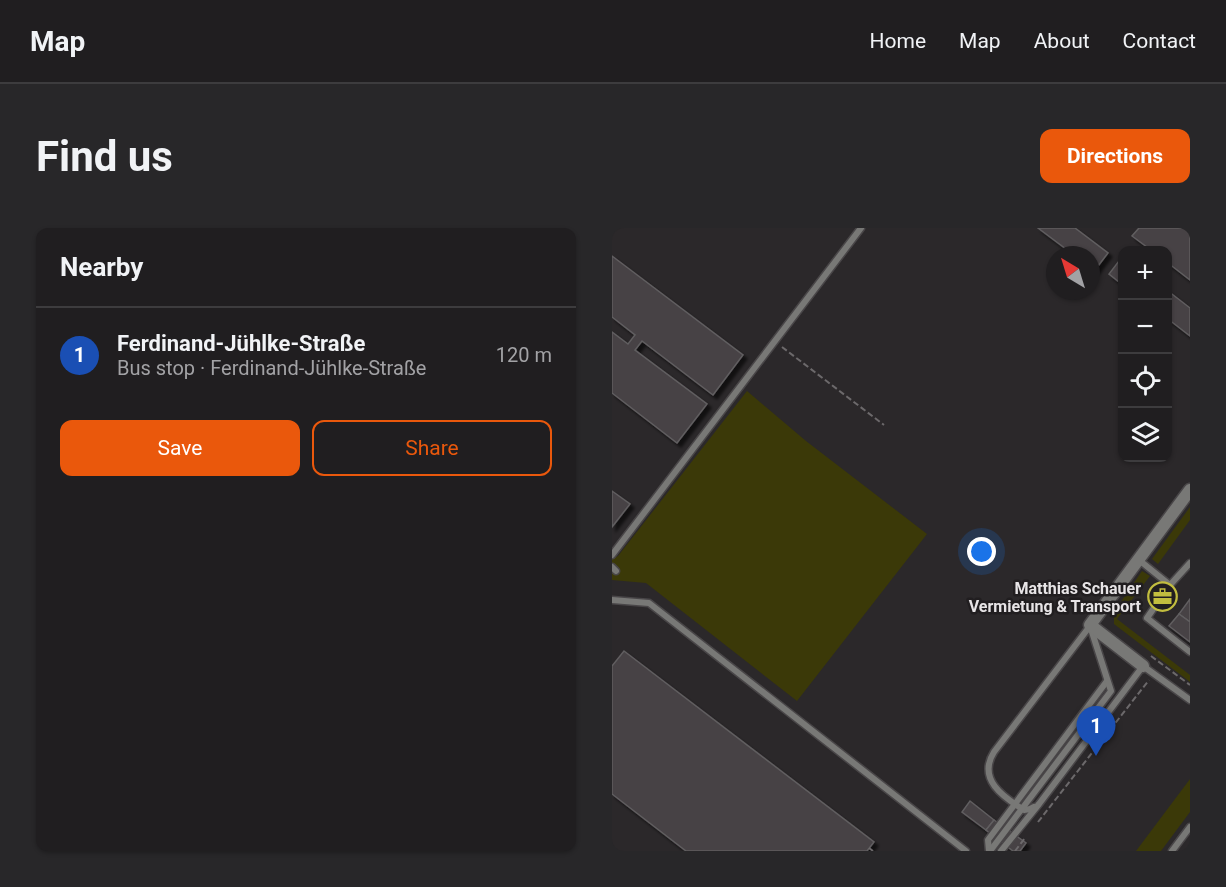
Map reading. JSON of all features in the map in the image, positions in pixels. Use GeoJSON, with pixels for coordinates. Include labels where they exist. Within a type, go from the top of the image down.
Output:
{"type":"FeatureCollection","features":[{"type":"Feature","properties":{"kind":"street"},"geometry":{"type":"LineString","coordinates":[[1143,666],[1090,625],[1190,490]]}},
{"type":"Feature","properties":{"kind":"lane"},"geometry":{"type":"LineString","coordinates":[[612,555],[861,228]]}},
{"type":"Feature","properties":{"kind":"lane"},"geometry":{"type":"LineString","coordinates":[[1138,560],[1170,585]]}},
{"type":"Feature","properties":{"kind":"lane"},"geometry":{"type":"LineString","coordinates":[[1190,563],[1170,585],[1147,618],[1190,652]]}},
{"type":"Feature","properties":{"kind":"lane"},"geometry":{"type":"LineString","coordinates":[[612,600],[649,603],[966,851]]}},
{"type":"Feature","properties":{"kind":"lane"},"geometry":{"type":"LineString","coordinates":[[990,851],[1110,691],[1090,625]]}},
{"type":"Feature","properties":{"kind":"lane"},"geometry":{"type":"LineString","coordinates":[[1039,804],[1027,810],[1003,794],[990,779],[988,765],[990,758],[1090,625]]}},
{"type":"Feature","properties":{"kind":"lane"},"geometry":{"type":"LineString","coordinates":[[1001,851],[1143,666],[1190,700]]}},
{"type":"Feature","properties":{"kind":"lane"},"geometry":{"type":"LineString","coordinates":[[990,851],[988,840],[1107,681]]}},
{"type":"Feature","properties":{"kind":"lane"},"geometry":{"type":"LineString","coordinates":[[1172,851],[1190,827]]}},
{"type":"Feature","properties":{"kind":"path"},"geometry":{"type":"LineString","coordinates":[[774,342],[884,425]]}},
{"type":"Feature","properties":{"kind":"path"},"geometry":{"type":"LineString","coordinates":[[1034,826],[1161,663]]}},
{"type":"Feature","properties":{"kind":"path"},"geometry":{"type":"LineString","coordinates":[[1015,851],[1029,833]]}},
{"type":"Feature","properties":{"kind":"path"},"geometry":{"type":"LineString","coordinates":[[869,848],[873,851]]}},
{"type":"Feature","properties":{"kind":"shaded area"},"geometry":{"type":"Polygon","coordinates":[[[747,391],[806,441],[927,534],[797,701],[646,583],[612,580],[612,559],[618,556],[747,391]]]}},
{"type":"Feature","properties":{"kind":"shaded area"},"geometry":{"type":"Polygon","coordinates":[[[1190,507],[1190,520],[1158,564],[1152,559],[1190,507]]]}},
{"type":"Feature","properties":{"kind":"shaded area"},"geometry":{"type":"Polygon","coordinates":[[[1142,571],[1150,576],[1117,619],[1190,675],[1190,682],[1114,624],[1114,612],[1142,571]]]}},
{"type":"Feature","properties":{"kind":"shaded area"},"geometry":{"type":"Polygon","coordinates":[[[1190,779],[1190,812],[1161,851],[1136,851],[1190,779]]]}},
{"type":"Feature","properties":{"kind":"building"},"geometry":{"type":"Polygon","coordinates":[[[1038,228],[1075,228],[1099,246],[1062,246],[1038,228]]]}},
{"type":"Feature","properties":{"kind":"building"},"geometry":{"type":"Polygon","coordinates":[[[1139,228],[1190,228],[1190,280],[1172,266],[1172,246],[1146,246],[1132,236],[1139,228]]]}},
{"type":"Feature","properties":{"kind":"building"},"geometry":{"type":"Polygon","coordinates":[[[1100,247],[1108,253],[1100,263],[1100,247]]]}},
{"type":"Feature","properties":{"kind":"building"},"geometry":{"type":"Polygon","coordinates":[[[612,256],[743,355],[713,395],[642,341],[635,350],[707,404],[677,443],[612,393],[612,332],[628,344],[635,335],[612,317],[612,256]]]}},
{"type":"Feature","properties":{"kind":"building"},"geometry":{"type":"Polygon","coordinates":[[[1118,262],[1118,281],[1109,274],[1118,262]]]}},
{"type":"Feature","properties":{"kind":"building"},"geometry":{"type":"Polygon","coordinates":[[[1172,294],[1190,308],[1190,336],[1172,322],[1172,294]]]}},
{"type":"Feature","properties":{"kind":"building"},"geometry":{"type":"Polygon","coordinates":[[[612,491],[630,504],[612,527],[612,491]]]}},
{"type":"Feature","properties":{"kind":"building"},"geometry":{"type":"Polygon","coordinates":[[[1190,599],[1190,622],[1179,614],[1190,599]]]}},
{"type":"Feature","properties":{"kind":"building"},"geometry":{"type":"Polygon","coordinates":[[[1179,614],[1190,622],[1190,642],[1169,626],[1179,614]]]}},
{"type":"Feature","properties":{"kind":"building"},"geometry":{"type":"Polygon","coordinates":[[[624,651],[874,842],[867,851],[686,851],[612,794],[612,666],[624,651]]]}},
{"type":"Feature","properties":{"kind":"building"},"geometry":{"type":"Polygon","coordinates":[[[970,801],[994,820],[986,830],[962,812],[970,801]]]}},
{"type":"Feature","properties":{"kind":"building"},"geometry":{"type":"Polygon","coordinates":[[[994,820],[1026,843],[1020,851],[1013,851],[986,830],[994,820]]]}},
{"type":"Feature","properties":{"kind":"place","name":"Matthias Schauer Vermietung & Transport"},"geometry":{"type":"Point","coordinates":[1162,597]}},
{"type":"Feature","properties":{"kind":"place","name":"Ferdinand-Jühlke-Straße"},"geometry":{"type":"Point","coordinates":[1096,756]}}]}
